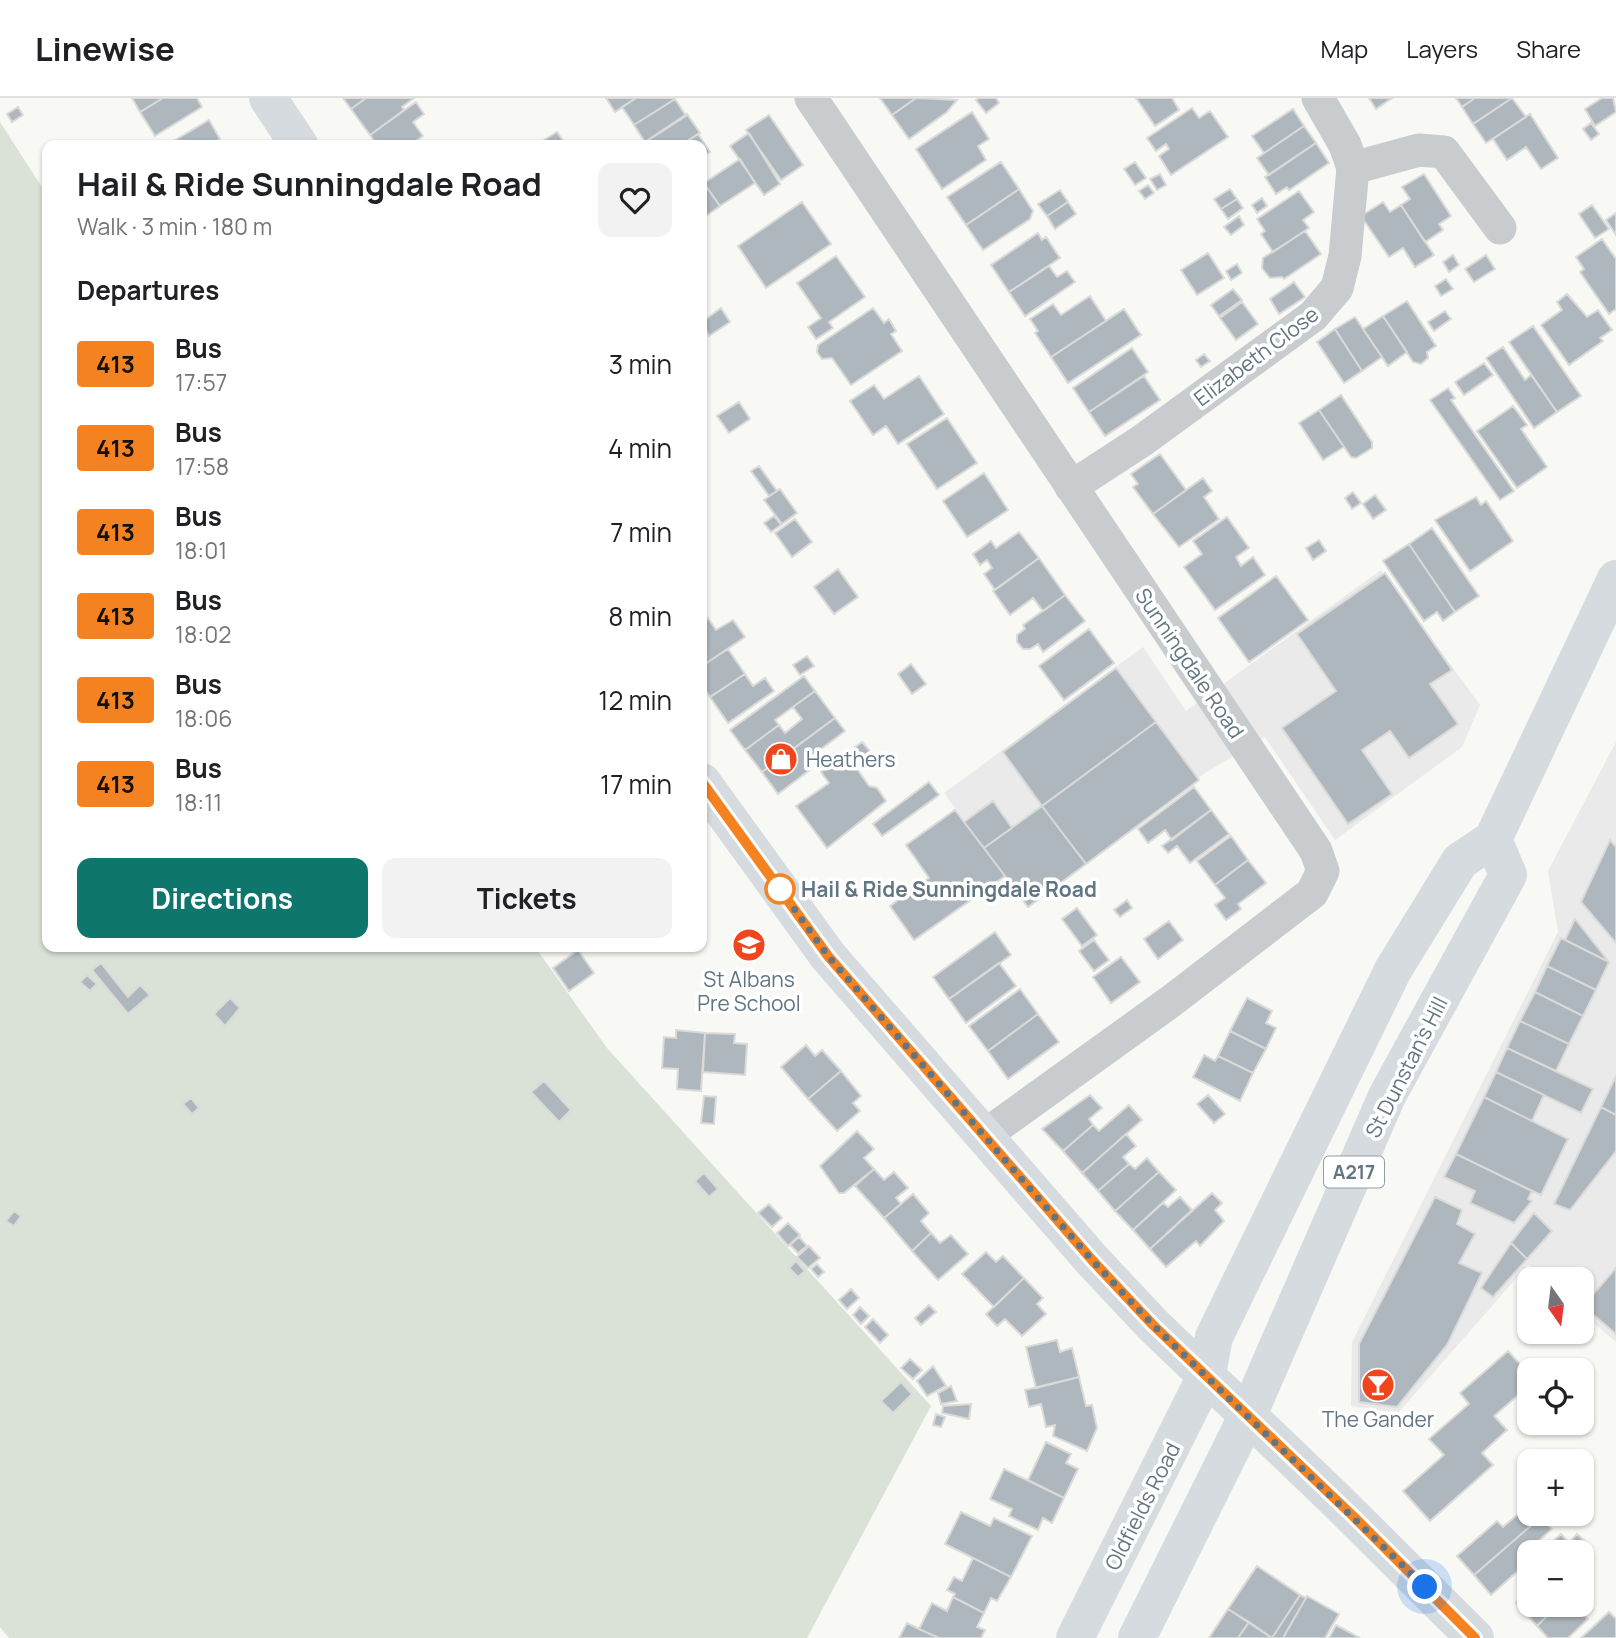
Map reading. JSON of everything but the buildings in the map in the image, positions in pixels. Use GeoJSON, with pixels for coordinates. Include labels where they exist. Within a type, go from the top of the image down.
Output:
{"type":"FeatureCollection","features":[{"type":"Feature","properties":{"kind":"main road"},"geometry":{"type":"LineString","coordinates":[[268,98],[296,140]]}},
{"type":"Feature","properties":{"kind":"main road"},"geometry":{"type":"LineString","coordinates":[[1493,839],[1616,579]]}},
{"type":"Feature","properties":{"kind":"main road"},"geometry":{"type":"LineString","coordinates":[[707,789],[828,956],[1092,1260],[1153,1325],[1207,1374],[1475,1638]]}},
{"type":"Feature","properties":{"kind":"main road","name":"A217"},"geometry":{"type":"LineString","coordinates":[[1207,1374],[1214,1337],[1393,970],[1460,861],[1493,839]]}},
{"type":"Feature","properties":{"kind":"main road","name":"St Dunstan's Hill"},"geometry":{"type":"LineString","coordinates":[[1248,1415],[1387,1096],[1508,875],[1493,839]]}},
{"type":"Feature","properties":{"kind":"main road","name":"Oldfields Road"},"geometry":{"type":"LineString","coordinates":[[1075,1638],[1207,1374]]}},
{"type":"Feature","properties":{"kind":"main road","name":"A217"},"geometry":{"type":"LineString","coordinates":[[1137,1638],[1248,1415]]}},
{"type":"Feature","properties":{"kind":"street","name":"Sunningdale Road"},"geometry":{"type":"LineString","coordinates":[[811,98],[1316,851],[1323,871],[1312,893],[1170,1002],[984,1136]]}},
{"type":"Feature","properties":{"kind":"street","name":"Elizabeth Close"},"geometry":{"type":"LineString","coordinates":[[1071,487],[1143,440],[1326,303],[1336,288],[1345,256],[1353,168],[1345,145],[1318,98]]}},
{"type":"Feature","properties":{"kind":"street"},"geometry":{"type":"LineString","coordinates":[[1353,168],[1419,150],[1444,152],[1500,228]]}},
{"type":"Feature","properties":{"kind":"shaded area"},"geometry":{"type":"Polygon","coordinates":[[[0,122],[42,187],[42,952],[539,952],[607,1048],[931,1406],[807,1638],[9,1638],[0,1627],[0,122]]]}},
{"type":"Feature","properties":{"kind":"shaded area"},"geometry":{"type":"Polygon","coordinates":[[[1381,570],[1480,705],[1462,747],[1335,840],[1265,737],[1205,773],[1028,907],[944,793],[1143,647],[1186,711],[1381,570]]]}},
{"type":"Feature","properties":{"kind":"shaded area"},"geometry":{"type":"Polygon","coordinates":[[[1616,742],[1616,1342],[1594,1323],[1594,1267],[1517,1267],[1517,1278],[1398,1413],[1351,1406],[1352,1342],[1558,932],[1548,871],[1616,742]]]}},
{"type":"Feature","properties":{"kind":"bus line","name":"413"},"geometry":{"type":"LineString","coordinates":[[707,789],[828,956],[1092,1260],[1153,1325],[1207,1374],[1475,1638]]}},
{"type":"Feature","properties":{"kind":"place","name":"Heathers"},"geometry":{"type":"Point","coordinates":[781,759]}},
{"type":"Feature","properties":{"kind":"place","name":"Hail & Ride Sunningdale Road"},"geometry":{"type":"Point","coordinates":[780,889]}},
{"type":"Feature","properties":{"kind":"place","name":"St Albans Pre School"},"geometry":{"type":"Point","coordinates":[749,945]}},
{"type":"Feature","properties":{"kind":"place","name":"The Gander"},"geometry":{"type":"Point","coordinates":[1378,1385]}},
{"type":"Feature","properties":{"kind":"route"},"geometry":{"type":"LineString","coordinates":[[780,889],[828,956],[1092,1260],[1153,1325],[1207,1374],[1425,1587]]}}]}
